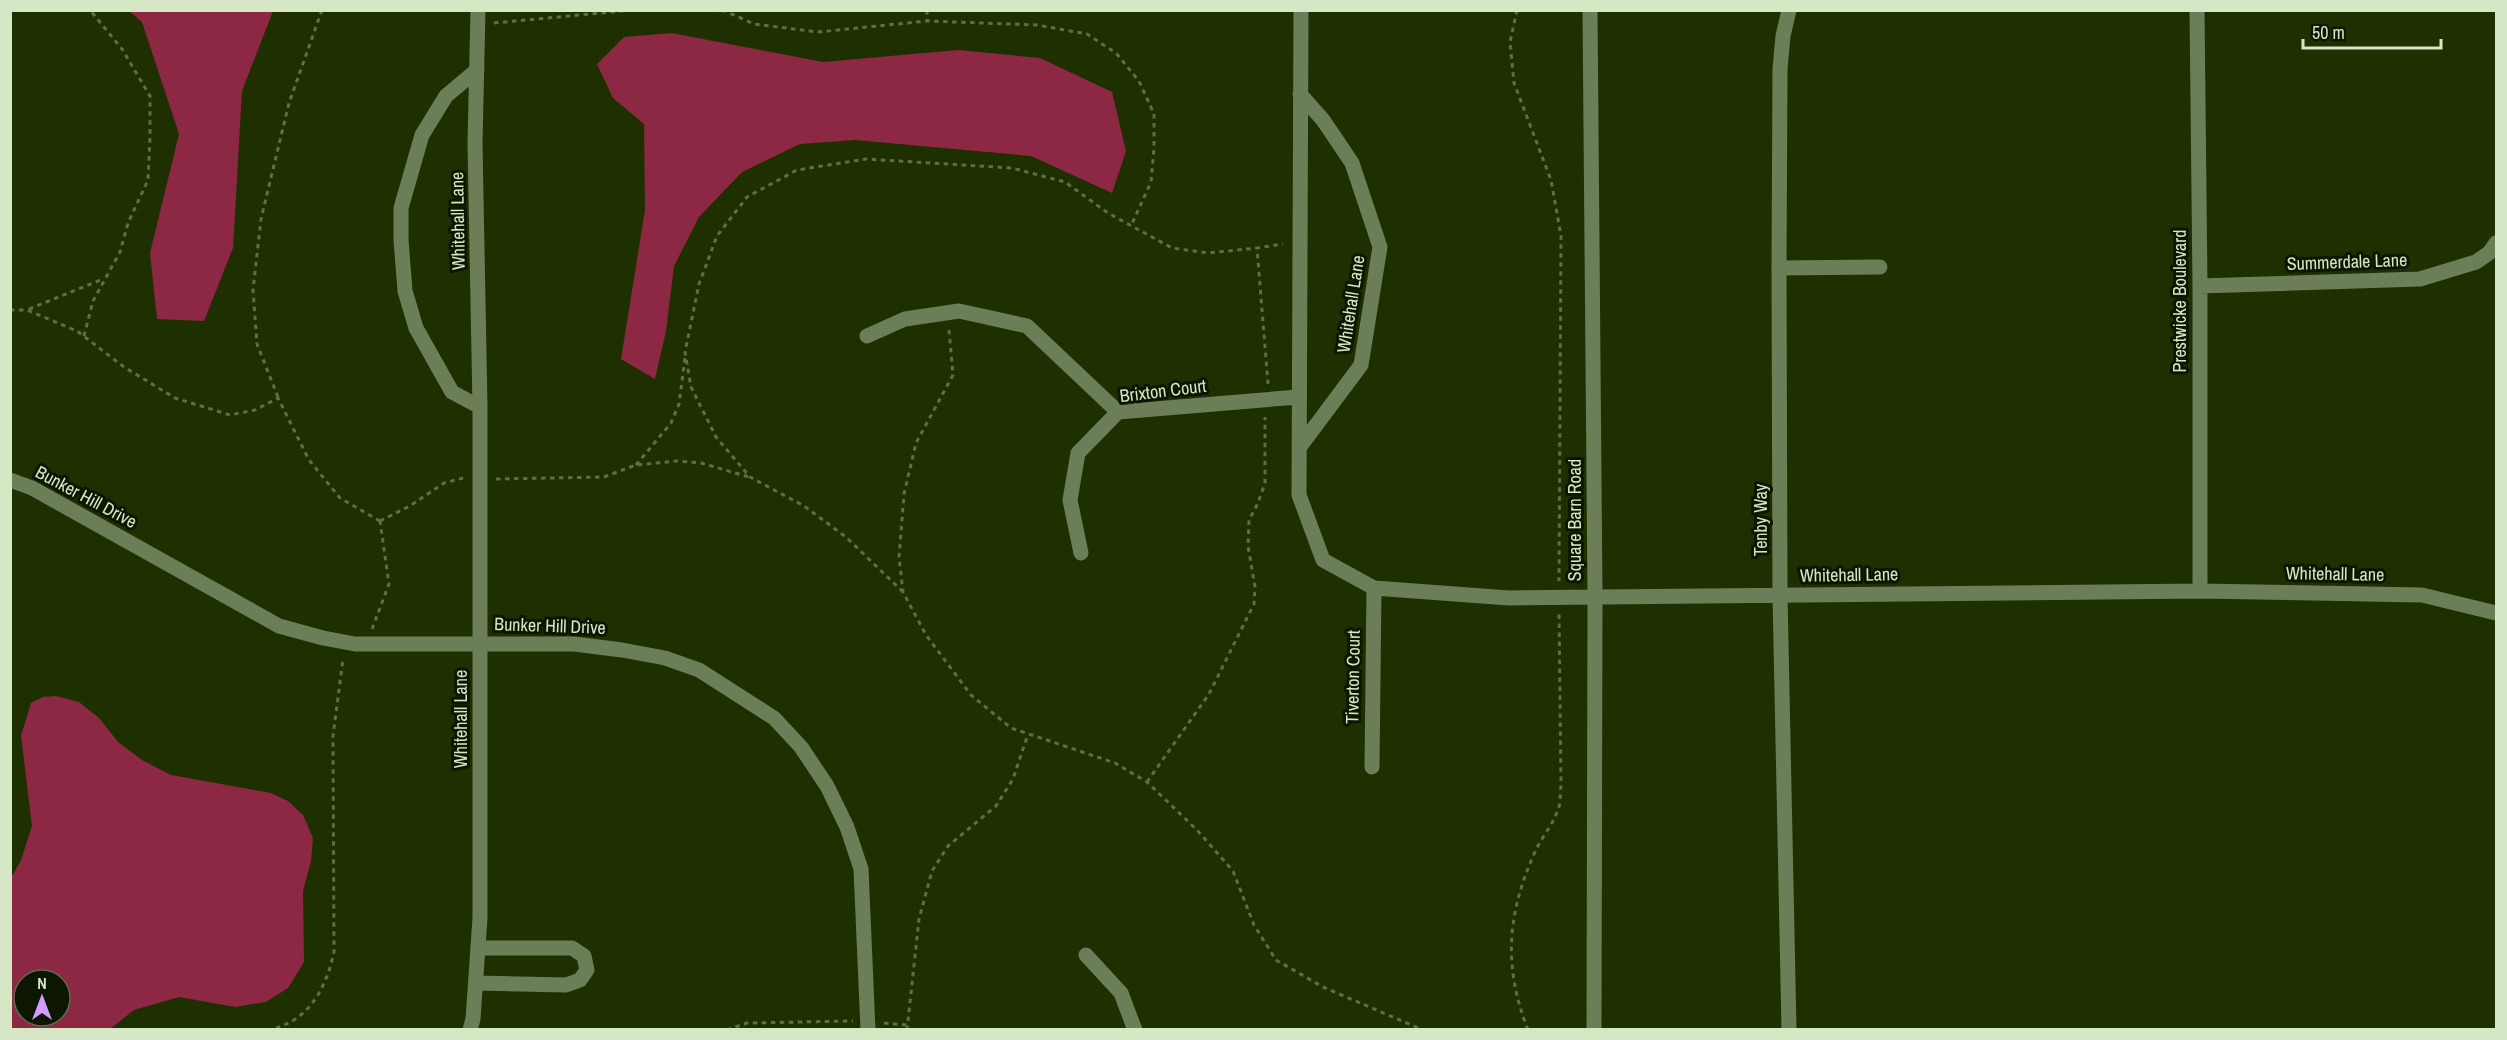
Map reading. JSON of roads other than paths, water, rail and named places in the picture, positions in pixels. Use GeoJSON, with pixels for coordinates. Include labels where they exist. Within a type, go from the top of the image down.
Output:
{"type":"FeatureCollection","features":[{"type":"Feature","properties":{"kind":"street","name":"Whitehall Lane"},"geometry":{"type":"LineString","coordinates":[[1301,10],[1299,495],[1323,560],[1374,588],[1509,598],[2200,591],[2422,595],[2496,613]]}},
{"type":"Feature","properties":{"kind":"street","name":"Square Barn Road"},"geometry":{"type":"LineString","coordinates":[[1590,10],[1595,596],[1594,1029]]}},
{"type":"Feature","properties":{"kind":"street","name":"Tenby Way"},"geometry":{"type":"LineString","coordinates":[[1789,10],[1783,36],[1780,69],[1779,268],[1780,595],[1789,1029]]}},
{"type":"Feature","properties":{"kind":"street","name":"Prestwicke Boulevard"},"geometry":{"type":"LineString","coordinates":[[2197,10],[2200,591]]}},
{"type":"Feature","properties":{"kind":"street","name":"Whitehall Lane"},"geometry":{"type":"LineString","coordinates":[[470,1029],[478,948],[481,479],[475,143],[478,17]]}},
{"type":"Feature","properties":{"kind":"street"},"geometry":{"type":"LineString","coordinates":[[477,70],[446,96],[422,135],[401,208],[401,240],[405,291],[416,328],[452,392],[480,407]]}},
{"type":"Feature","properties":{"kind":"street","name":"Whitehall Lane"},"geometry":{"type":"LineString","coordinates":[[1299,448],[1361,365],[1380,247],[1352,164],[1323,120],[1300,94]]}},
{"type":"Feature","properties":{"kind":"street","name":"Summerdale Lane"},"geometry":{"type":"LineString","coordinates":[[2200,286],[2420,279],[2476,262],[2494,252]]}},
{"type":"Feature","properties":{"kind":"street"},"geometry":{"type":"LineString","coordinates":[[1779,268],[1880,267]]}},
{"type":"Feature","properties":{"kind":"street"},"geometry":{"type":"LineString","coordinates":[[867,336],[905,320],[959,311],[1027,326],[1118,412]]}},
{"type":"Feature","properties":{"kind":"street","name":"Brixton Court"},"geometry":{"type":"LineString","coordinates":[[1081,553],[1070,500],[1078,453],[1118,412],[1298,397]]}},
{"type":"Feature","properties":{"kind":"street","name":"Bunker Hill Drive"},"geometry":{"type":"LineString","coordinates":[[10,480],[42,494],[279,626],[355,644],[574,644],[665,658],[699,670],[774,718],[801,747],[827,786],[847,827],[861,869],[868,1025]]}},
{"type":"Feature","properties":{"kind":"street","name":"Tiverton Court"},"geometry":{"type":"LineString","coordinates":[[1372,767],[1374,588]]}},
{"type":"Feature","properties":{"kind":"street"},"geometry":{"type":"LineString","coordinates":[[476,983],[566,985],[580,980],[587,970],[584,956],[572,948],[478,948]]}},
{"type":"Feature","properties":{"kind":"street"},"geometry":{"type":"LineString","coordinates":[[1086,955],[1121,993],[1135,1029]]}}]}
